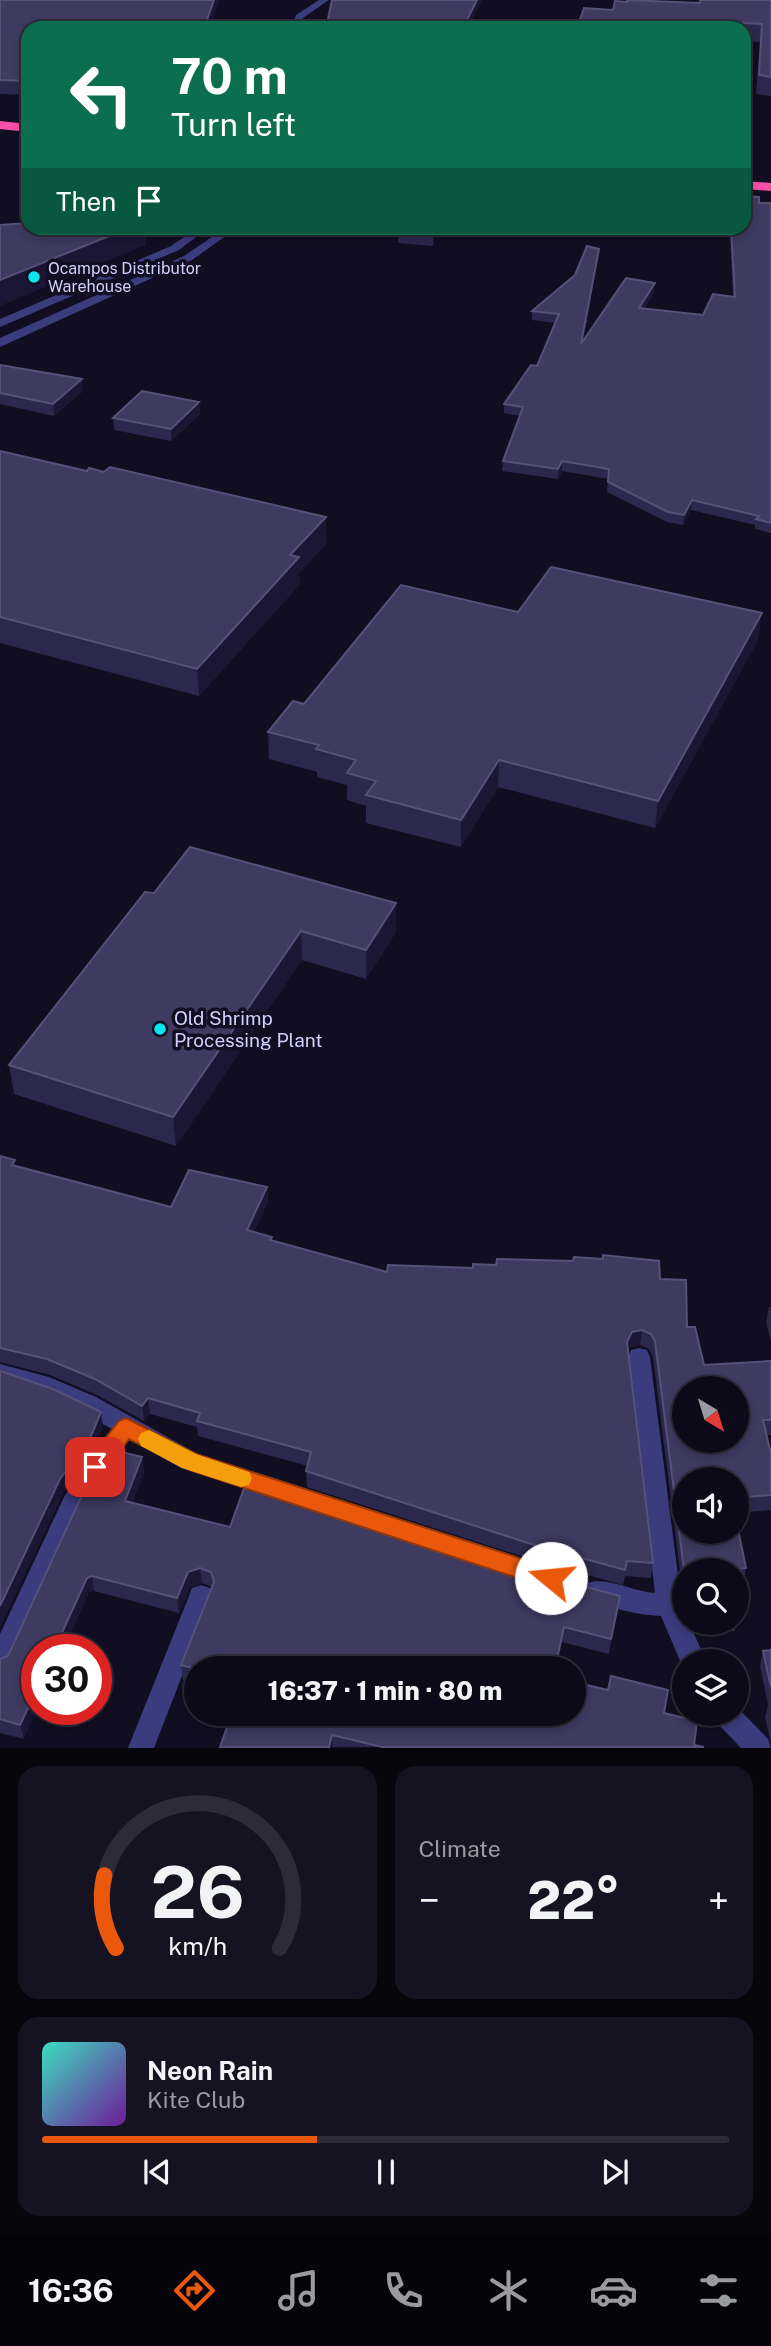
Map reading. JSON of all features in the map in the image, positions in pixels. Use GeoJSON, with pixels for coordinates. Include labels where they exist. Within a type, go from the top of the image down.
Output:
{"type":"FeatureCollection","features":[{"type":"Feature","properties":{"kind":"highway"},"geometry":{"type":"LineString","coordinates":[[0,125],[21,127]]}},
{"type":"Feature","properties":{"kind":"highway"},"geometry":{"type":"LineString","coordinates":[[751,186],[771,187]]}},
{"type":"Feature","properties":{"kind":"street"},"geometry":{"type":"LineString","coordinates":[[298,21],[299,17],[325,0]]}},
{"type":"Feature","properties":{"kind":"street"},"geometry":{"type":"LineString","coordinates":[[3,322],[175,248],[193,235]]}},
{"type":"Feature","properties":{"kind":"street"},"geometry":{"type":"LineString","coordinates":[[0,343],[188,258],[222,235]]}},
{"type":"Feature","properties":{"kind":"street"},"geometry":{"type":"LineString","coordinates":[[3,322],[30,328]]}},
{"type":"Feature","properties":{"kind":"street"},"geometry":{"type":"LineString","coordinates":[[639,1357],[669,1605],[688,1649]]}},
{"type":"Feature","properties":{"kind":"street"},"geometry":{"type":"LineString","coordinates":[[0,1373],[41,1384],[88,1404],[190,1461],[319,1504]]}},
{"type":"Feature","properties":{"kind":"street"},"geometry":{"type":"LineString","coordinates":[[0,1662],[73,1502],[126,1427]]}},
{"type":"Feature","properties":{"kind":"street"},"geometry":{"type":"LineString","coordinates":[[575,1585],[642,1604],[669,1605]]}},
{"type":"Feature","properties":{"kind":"street"},"geometry":{"type":"LineString","coordinates":[[141,1748],[201,1597]]}},
{"type":"Feature","properties":{"kind":"street"},"geometry":{"type":"LineString","coordinates":[[738,1726],[759,1748]]}},
{"type":"Feature","properties":{"kind":"building"},"geometry":{"type":"Polygon","coordinates":[[[0,0],[214,0],[206,21],[21,21],[21,81],[0,80],[0,0]]]}},
{"type":"Feature","properties":{"kind":"building"},"geometry":{"type":"Polygon","coordinates":[[[332,0],[477,0],[466,21],[328,21],[332,0]]]}},
{"type":"Feature","properties":{"kind":"building"},"geometry":{"type":"Polygon","coordinates":[[[771,0],[771,77],[759,75],[762,24],[751,23],[751,21],[579,21],[584,8],[613,10],[615,1],[771,0]]]}},
{"type":"Feature","properties":{"kind":"building"},"geometry":{"type":"Polygon","coordinates":[[[751,196],[759,197],[759,203],[771,203],[771,523],[756,519],[759,516],[692,500],[684,515],[668,512],[608,482],[609,469],[562,461],[558,469],[503,461],[523,407],[504,404],[531,365],[537,366],[559,314],[532,311],[575,275],[587,246],[599,249],[581,344],[626,278],[655,283],[639,308],[703,315],[713,294],[735,297],[731,235],[751,235],[751,196]]]}},
{"type":"Feature","properties":{"kind":"building"},"geometry":{"type":"Polygon","coordinates":[[[21,224],[21,235],[112,235],[0,280],[0,225],[21,224]]]}},
{"type":"Feature","properties":{"kind":"building"},"geometry":{"type":"Polygon","coordinates":[[[0,365],[82,379],[53,404],[0,393],[0,365]]]}},
{"type":"Feature","properties":{"kind":"building"},"geometry":{"type":"Polygon","coordinates":[[[142,391],[199,402],[171,429],[113,418],[142,391]]]}},
{"type":"Feature","properties":{"kind":"building"},"geometry":{"type":"Polygon","coordinates":[[[0,451],[87,471],[89,468],[104,472],[110,467],[326,517],[290,555],[299,557],[197,669],[0,617],[0,451]]]}},
{"type":"Feature","properties":{"kind":"building"},"geometry":{"type":"Polygon","coordinates":[[[551,567],[762,613],[658,801],[499,760],[461,820],[366,795],[376,781],[347,773],[356,760],[316,749],[319,745],[268,732],[293,701],[304,704],[401,585],[518,612],[551,567]]]}},
{"type":"Feature","properties":{"kind":"building"},"geometry":{"type":"Polygon","coordinates":[[[190,847],[396,903],[366,950],[301,931],[173,1117],[9,1065],[145,892],[154,893],[190,847]]]}},
{"type":"Feature","properties":{"kind":"building"},"geometry":{"type":"Polygon","coordinates":[[[0,1156],[15,1160],[12,1165],[171,1207],[189,1170],[267,1187],[247,1230],[272,1237],[270,1240],[387,1272],[388,1265],[473,1268],[473,1264],[496,1265],[497,1259],[573,1261],[574,1257],[603,1259],[603,1255],[659,1261],[660,1279],[686,1280],[687,1327],[695,1327],[704,1365],[771,1361],[771,1420],[763,1420],[771,1454],[771,1495],[749,1497],[749,1467],[672,1467],[672,1475],[655,1341],[651,1334],[642,1330],[632,1332],[627,1342],[653,1563],[627,1561],[625,1570],[528,1543],[306,1471],[311,1452],[197,1421],[200,1413],[148,1398],[142,1406],[95,1379],[47,1359],[0,1348],[0,1156]]]}},
{"type":"Feature","properties":{"kind":"building"},"geometry":{"type":"Polygon","coordinates":[[[0,1371],[53,1389],[101,1412],[91,1436],[60,1479],[0,1606],[0,1371]]]}},
{"type":"Feature","properties":{"kind":"building"},"geometry":{"type":"Polygon","coordinates":[[[113,1450],[142,1457],[125,1501],[230,1527],[246,1483],[300,1496],[526,1571],[620,1596],[611,1639],[564,1627],[558,1656],[185,1656],[214,1582],[211,1572],[200,1568],[188,1572],[177,1598],[92,1576],[87,1578],[61,1634],[21,1634],[21,1723],[20,1725],[0,1719],[0,1659],[8,1656],[82,1495],[113,1450]]]}},
{"type":"Feature","properties":{"kind":"building"},"geometry":{"type":"Polygon","coordinates":[[[681,1544],[741,1544],[744,1558],[682,1558],[681,1544]]]}},
{"type":"Feature","properties":{"kind":"building"},"geometry":{"type":"Polygon","coordinates":[[[771,1650],[771,1687],[763,1651],[771,1650]]]}},
{"type":"Feature","properties":{"kind":"building"},"geometry":{"type":"Polygon","coordinates":[[[611,1676],[668,1690],[664,1713],[672,1715],[672,1726],[696,1726],[694,1745],[704,1747],[382,1747],[332,1735],[329,1747],[220,1747],[227,1726],[586,1726],[586,1685],[608,1690],[611,1676]]]}},
{"type":"Feature","properties":{"kind":"slow traffic"},"geometry":{"type":"LineString","coordinates":[[149,1439],[190,1461],[241,1478]]}},
{"type":"Feature","properties":{"kind":"place","name":"Ocampos Distributor Warehouse"},"geometry":{"type":"Point","coordinates":[34,277]}},
{"type":"Feature","properties":{"kind":"place","name":"Old Shrimp Processing Plant"},"geometry":{"type":"Point","coordinates":[160,1029]}},
{"type":"Feature","properties":{"kind":"route"},"geometry":{"type":"LineString","coordinates":[[95,1467],[126,1427],[190,1461],[551,1578]]}}]}
